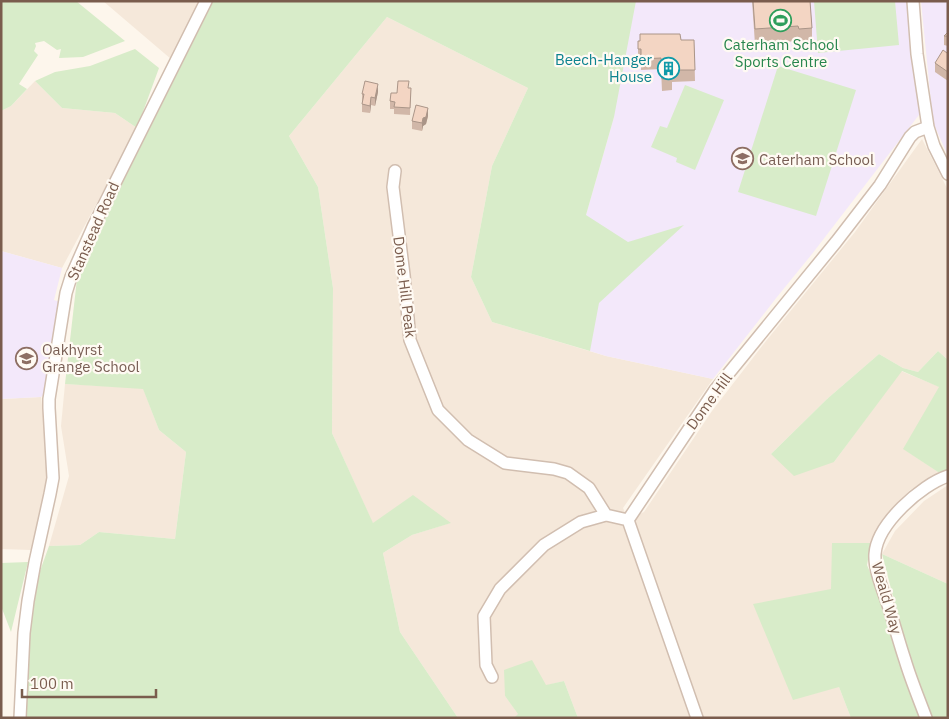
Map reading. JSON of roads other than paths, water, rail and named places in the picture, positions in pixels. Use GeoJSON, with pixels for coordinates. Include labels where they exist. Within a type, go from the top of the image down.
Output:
{"type":"FeatureCollection","features":[{"type":"Feature","properties":{"kind":"street","name":"Stanstead Road"},"geometry":{"type":"LineString","coordinates":[[20,718],[24,632],[27,609],[53,478],[49,399],[66,293],[93,227],[206,1]]}},
{"type":"Feature","properties":{"kind":"street"},"geometry":{"type":"LineString","coordinates":[[913,1],[917,54],[928,127],[934,146],[948,174]]}},
{"type":"Feature","properties":{"kind":"street","name":"Dome Hill"},"geometry":{"type":"LineString","coordinates":[[628,520],[715,390],[880,185],[910,137],[915,132],[928,127]]}},
{"type":"Feature","properties":{"kind":"street","name":"Dome Hill Peak"},"geometry":{"type":"LineString","coordinates":[[395,171],[393,187],[410,340],[438,410],[468,440],[505,463],[554,469],[568,473],[589,488],[606,514]]}},
{"type":"Feature","properties":{"kind":"street","name":"Weald Way"},"geometry":{"type":"LineString","coordinates":[[926,718],[905,662],[881,585],[875,564],[875,554],[878,538],[886,526],[910,500],[932,482],[948,476]]}},
{"type":"Feature","properties":{"kind":"street"},"geometry":{"type":"LineString","coordinates":[[492,677],[486,665],[484,616],[500,588],[544,545],[582,522],[606,514],[628,520],[697,718]]}},
{"type":"Feature","properties":{"kind":"place","name":"Caterham School Sports Centre"},"geometry":{"type":"Point","coordinates":[781,21]}},
{"type":"Feature","properties":{"kind":"place","name":"Beech-Hanger House"},"geometry":{"type":"Point","coordinates":[668,68]}},
{"type":"Feature","properties":{"kind":"place","name":"Caterham School"},"geometry":{"type":"Point","coordinates":[743,159]}},
{"type":"Feature","properties":{"kind":"place","name":"Oakhyrst Grange School"},"geometry":{"type":"Point","coordinates":[26,358]}}]}
